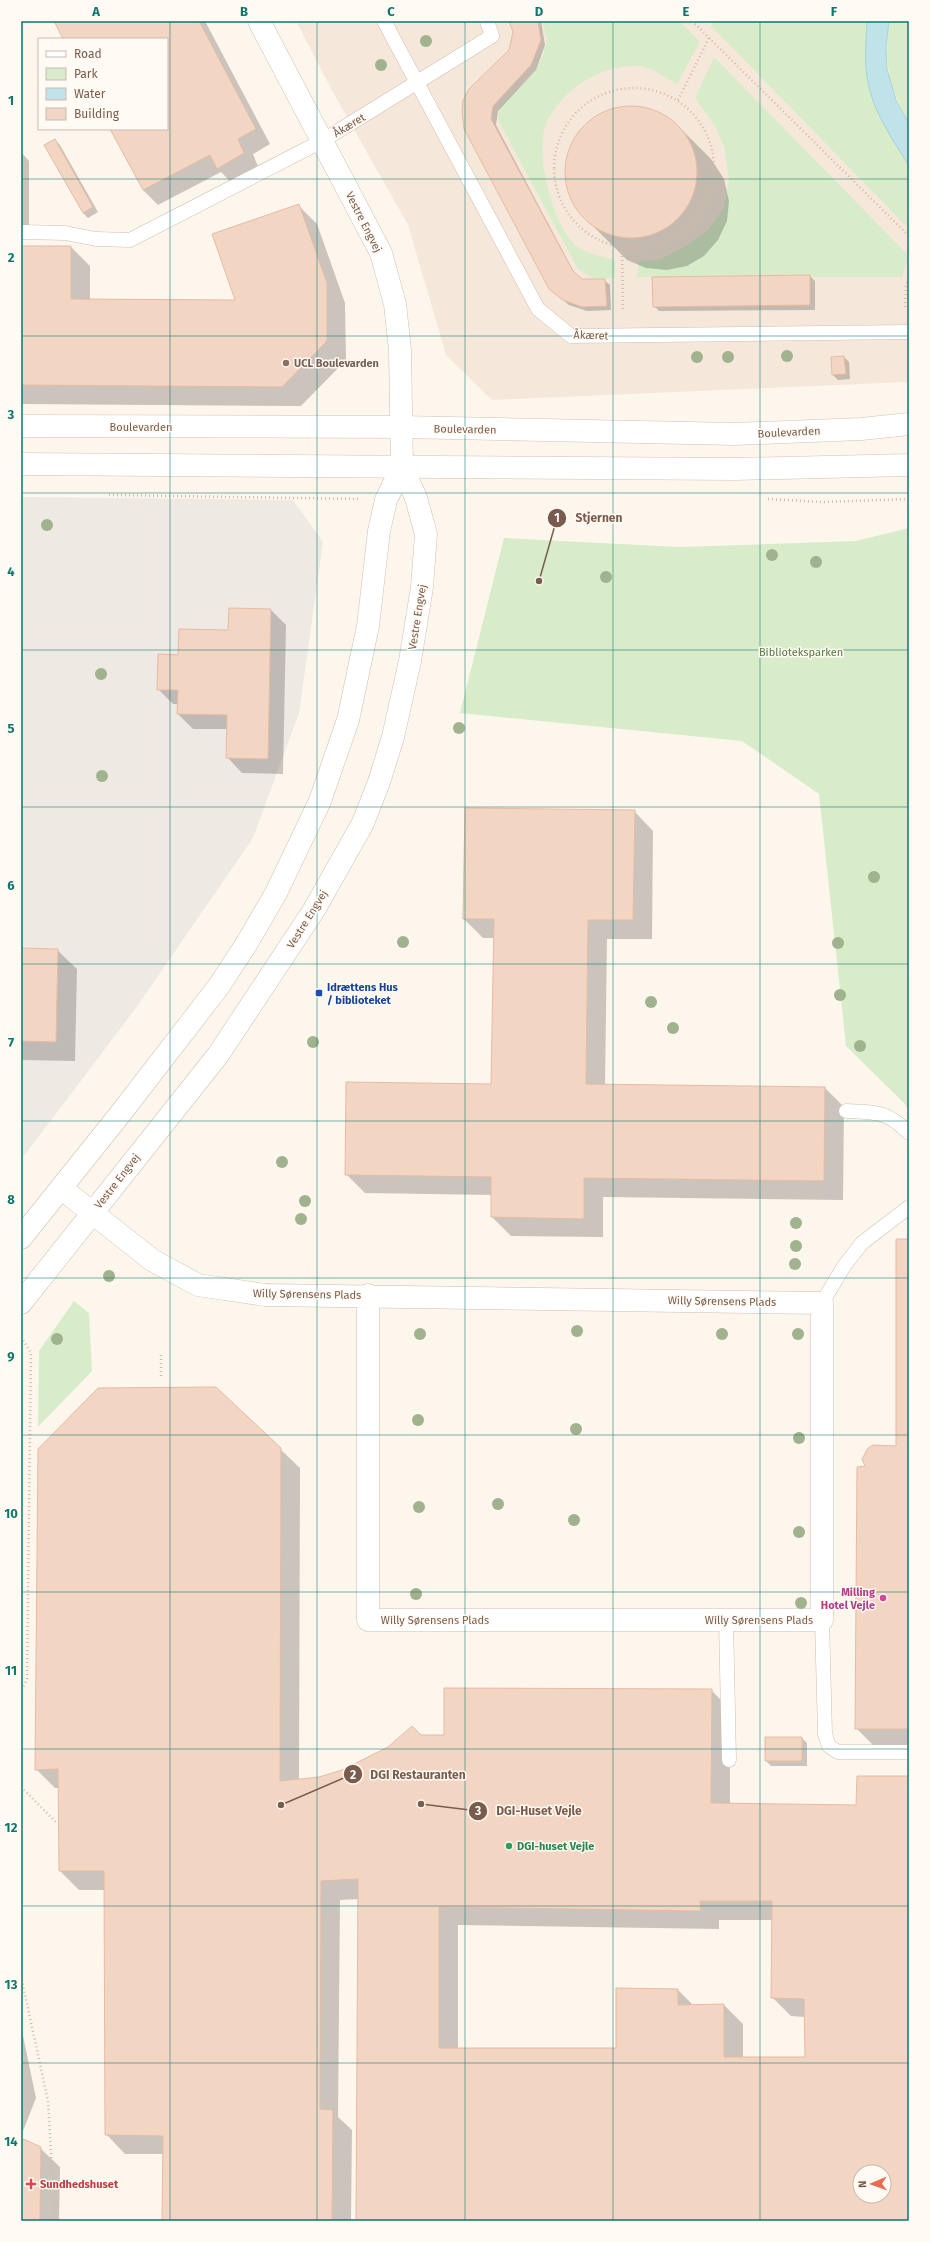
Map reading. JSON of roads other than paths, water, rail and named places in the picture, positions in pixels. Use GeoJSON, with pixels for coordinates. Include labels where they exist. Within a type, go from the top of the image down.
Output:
{"type":"FeatureCollection","features":[{"type":"Feature","properties":{"kind":"street","name":"Vestre Engvej"},"geometry":{"type":"LineString","coordinates":[[21,1303],[218,1055],[314,910],[363,823],[394,737],[410,662],[422,587],[426,534],[416,498],[402,467],[400,350],[395,304],[381,253],[259,21]]}},
{"type":"Feature","properties":{"kind":"street","name":"Boulevarden"},"geometry":{"type":"LineString","coordinates":[[21,426],[402,427],[735,434],[861,429],[909,424]]}},
{"type":"Feature","properties":{"kind":"street"},"geometry":{"type":"LineString","coordinates":[[21,464],[735,469],[909,465]]}},
{"type":"Feature","properties":{"kind":"street","name":"Vestre Engvej"},"geometry":{"type":"LineString","coordinates":[[21,1238],[223,980],[247,943],[276,893],[320,801],[348,720],[368,626],[379,531],[386,500],[402,467]]}},
{"type":"Feature","properties":{"kind":"street","name":"Willy Sørensens Plads"},"geometry":{"type":"LineString","coordinates":[[61,1188],[152,1260],[198,1285],[265,1295],[368,1295],[822,1302],[822,1620],[368,1620],[368,1295]]}},
{"type":"Feature","properties":{"kind":"lane","name":"Åkæret"},"geometry":{"type":"LineString","coordinates":[[384,21],[538,309],[572,336],[907,332]]}},
{"type":"Feature","properties":{"kind":"lane","name":"Åkæret"},"geometry":{"type":"LineString","coordinates":[[21,232],[66,233],[96,239],[130,240],[322,141],[418,84],[492,36],[487,21]]}},
{"type":"Feature","properties":{"kind":"lane"},"geometry":{"type":"LineString","coordinates":[[846,1111],[877,1112],[896,1120],[909,1133]]}},
{"type":"Feature","properties":{"kind":"lane"},"geometry":{"type":"LineString","coordinates":[[822,1302],[844,1266],[862,1243],[909,1208]]}},
{"type":"Feature","properties":{"kind":"lane"},"geometry":{"type":"LineString","coordinates":[[726,1620],[729,1760]]}},
{"type":"Feature","properties":{"kind":"lane"},"geometry":{"type":"LineString","coordinates":[[822,1620],[825,1734],[829,1746],[838,1752],[909,1752]]}},
{"type":"Feature","properties":{"kind":"water"},"geometry":{"type":"Polygon","coordinates":[[[867,21],[889,21],[886,47],[887,69],[896,100],[909,124],[909,166],[879,116],[871,94],[866,68],[867,21]]]}},
{"type":"Feature","properties":{"kind":"place","name":"UCL Boulevarden"},"geometry":{"type":"Point","coordinates":[286,363]}},
{"type":"Feature","properties":{"kind":"place","name":"Stjernen"},"geometry":{"type":"Point","coordinates":[539,581]}},
{"type":"Feature","properties":{"kind":"place","name":"Idrættens Hus / biblioteket"},"geometry":{"type":"Point","coordinates":[319,993]}},
{"type":"Feature","properties":{"kind":"place","name":"Milling Hotel Vejle"},"geometry":{"type":"Point","coordinates":[883,1598]}},
{"type":"Feature","properties":{"kind":"place","name":"DGI-Huset Vejle"},"geometry":{"type":"Point","coordinates":[421,1804]}},
{"type":"Feature","properties":{"kind":"place","name":"DGI Restauranten"},"geometry":{"type":"Point","coordinates":[281,1805]}},
{"type":"Feature","properties":{"kind":"place","name":"DGI-huset Vejle"},"geometry":{"type":"Point","coordinates":[509,1846]}},
{"type":"Feature","properties":{"kind":"place","name":"Sundhedshuset"},"geometry":{"type":"Point","coordinates":[31,2184]}},
{"type":"Feature","properties":{"kind":"park label","name":"Biblioteksparken"},"geometry":{"type":"Point","coordinates":[801,652]}}]}
